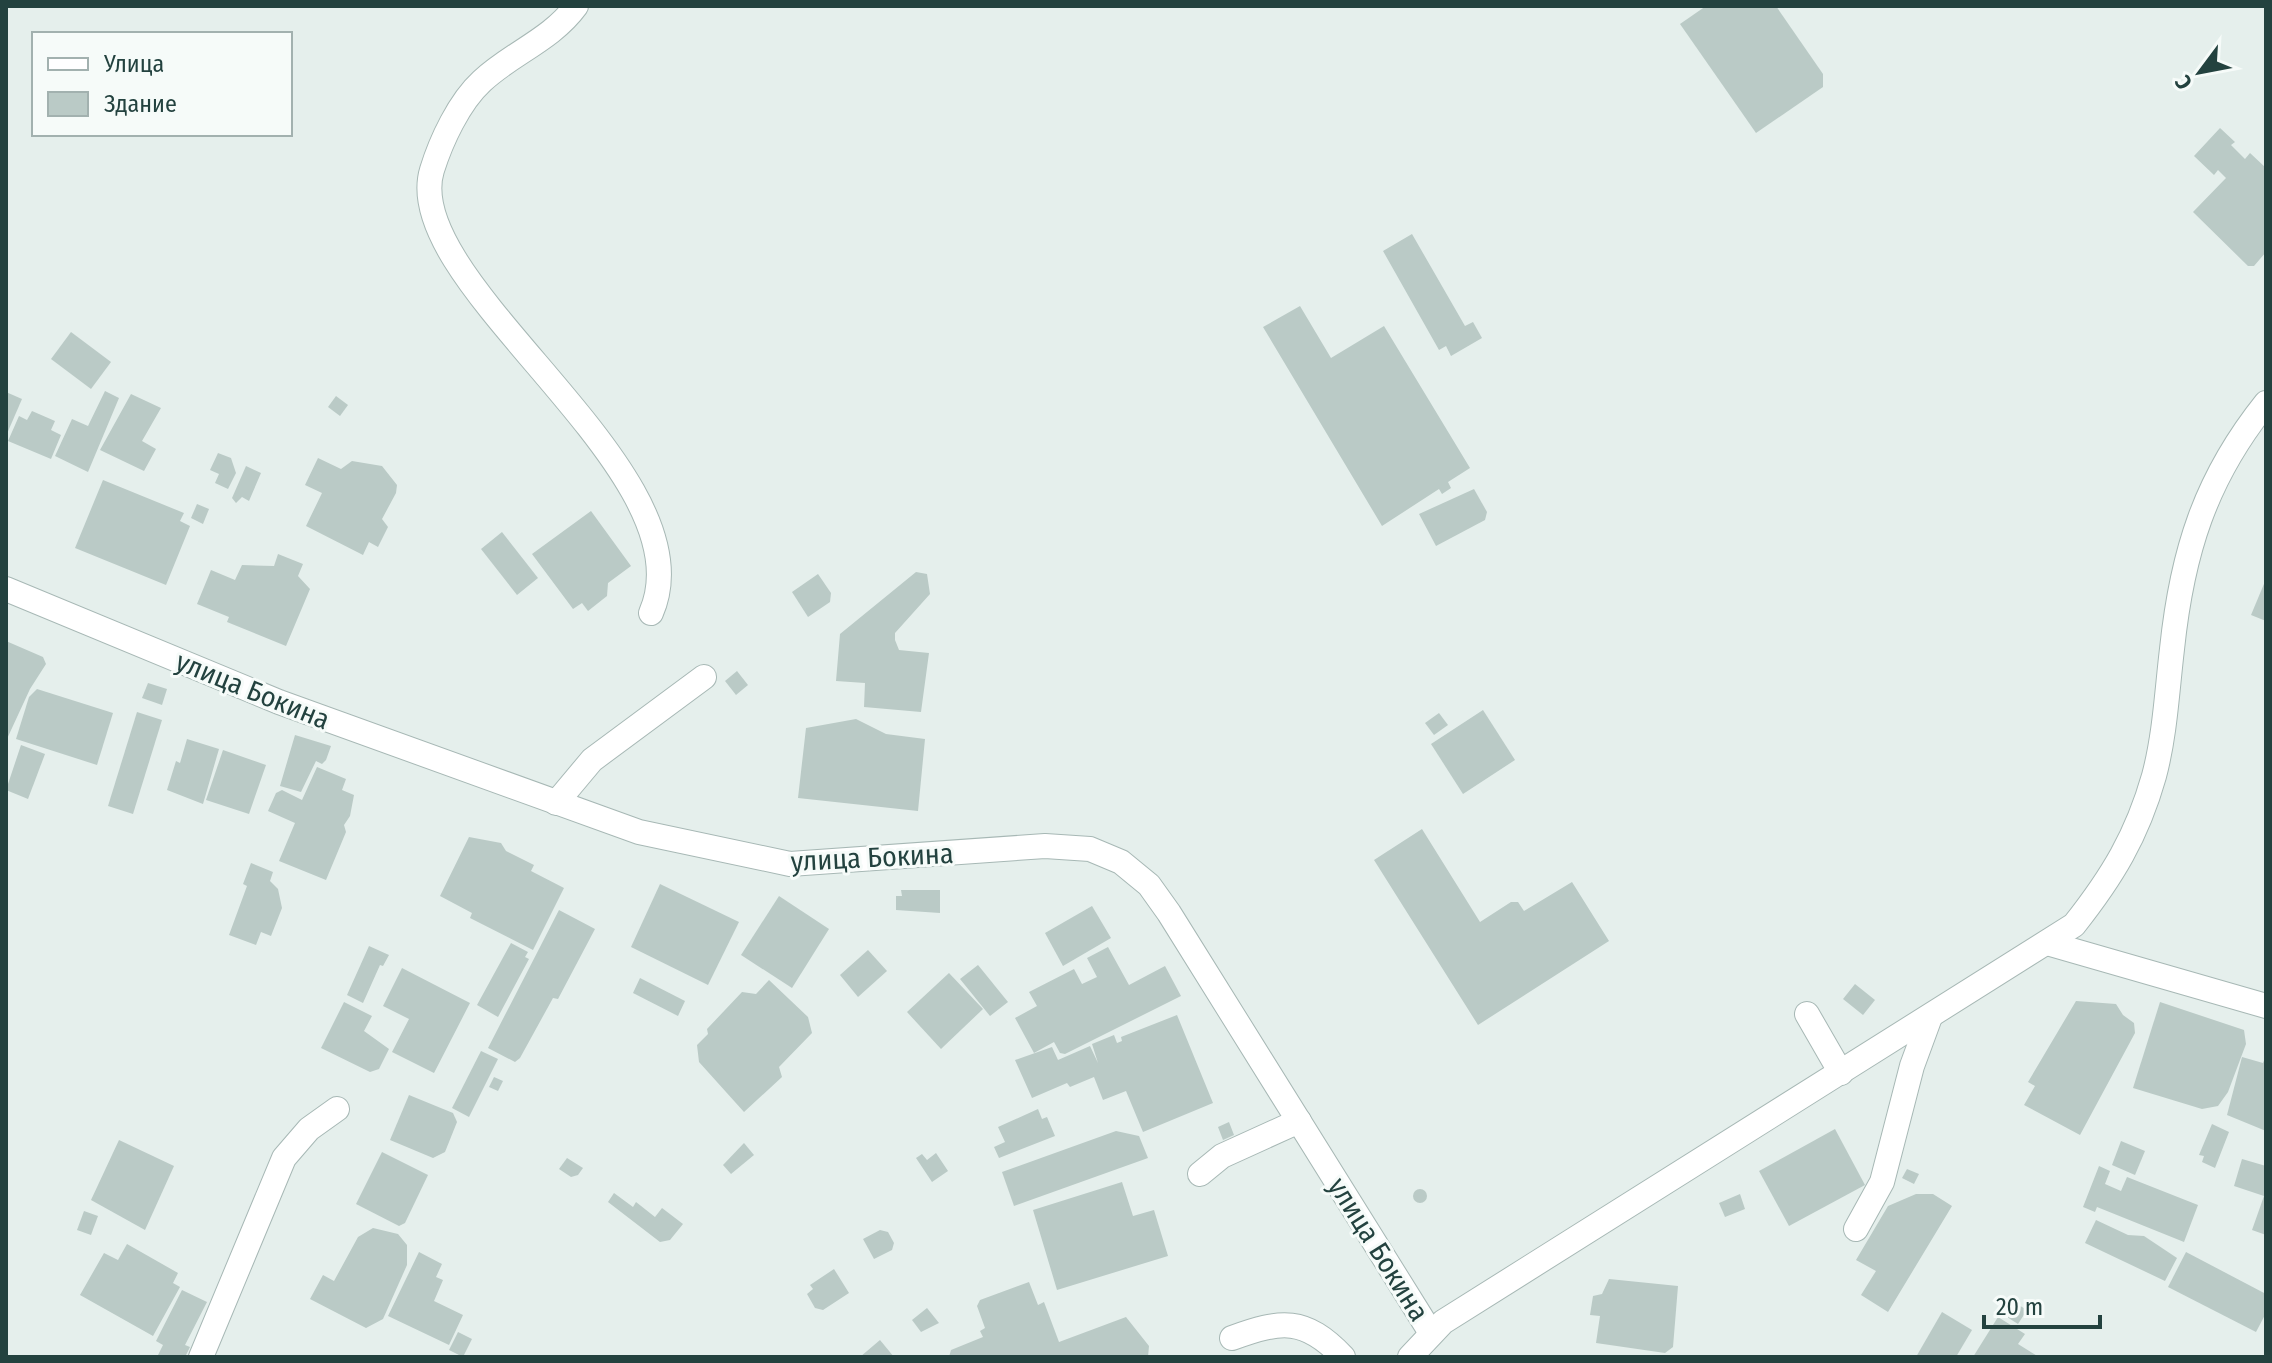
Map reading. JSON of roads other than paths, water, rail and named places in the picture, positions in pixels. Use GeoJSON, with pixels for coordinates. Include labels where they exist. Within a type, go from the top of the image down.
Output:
{"type":"FeatureCollection","features":[{"type":"Feature","properties":{"kind":"street"},"geometry":{"type":"LineString","coordinates":[[576,6],[553,31],[480,82],[444,138],[430,174],[430,205],[447,245],[468,279],[563,394],[649,520],[660,556],[660,593],[651,613]]}},
{"type":"Feature","properties":{"kind":"street"},"geometry":{"type":"LineString","coordinates":[[1410,1357],[1431,1333],[1567,1243],[2074,925],[2120,864],[2138,824],[2155,774],[2183,567],[2196,522],[2223,465],[2266,403]]}},
{"type":"Feature","properties":{"kind":"street","name":"улица Бокина"},"geometry":{"type":"LineString","coordinates":[[6,589],[279,702],[639,832],[790,864],[1045,846],[1090,849],[1121,862],[1149,885],[1169,913],[1431,1333]]}},
{"type":"Feature","properties":{"kind":"street"},"geometry":{"type":"LineString","coordinates":[[556,803],[592,760],[704,677]]}},
{"type":"Feature","properties":{"kind":"street"},"geometry":{"type":"LineString","coordinates":[[2047,943],[2266,1006]]}},
{"type":"Feature","properties":{"kind":"street"},"geometry":{"type":"LineString","coordinates":[[1807,1014],[1841,1073]]}},
{"type":"Feature","properties":{"kind":"street"},"geometry":{"type":"LineString","coordinates":[[1856,1229],[1882,1182],[1912,1066],[1930,1017]]}},
{"type":"Feature","properties":{"kind":"street"},"geometry":{"type":"LineString","coordinates":[[201,1357],[284,1158],[309,1129],[337,1109]]}},
{"type":"Feature","properties":{"kind":"street"},"geometry":{"type":"LineString","coordinates":[[1200,1174],[1222,1156],[1299,1121]]}},
{"type":"Feature","properties":{"kind":"street"},"geometry":{"type":"LineString","coordinates":[[1232,1338],[1298,1323],[1316,1333],[1343,1357]]}}]}
